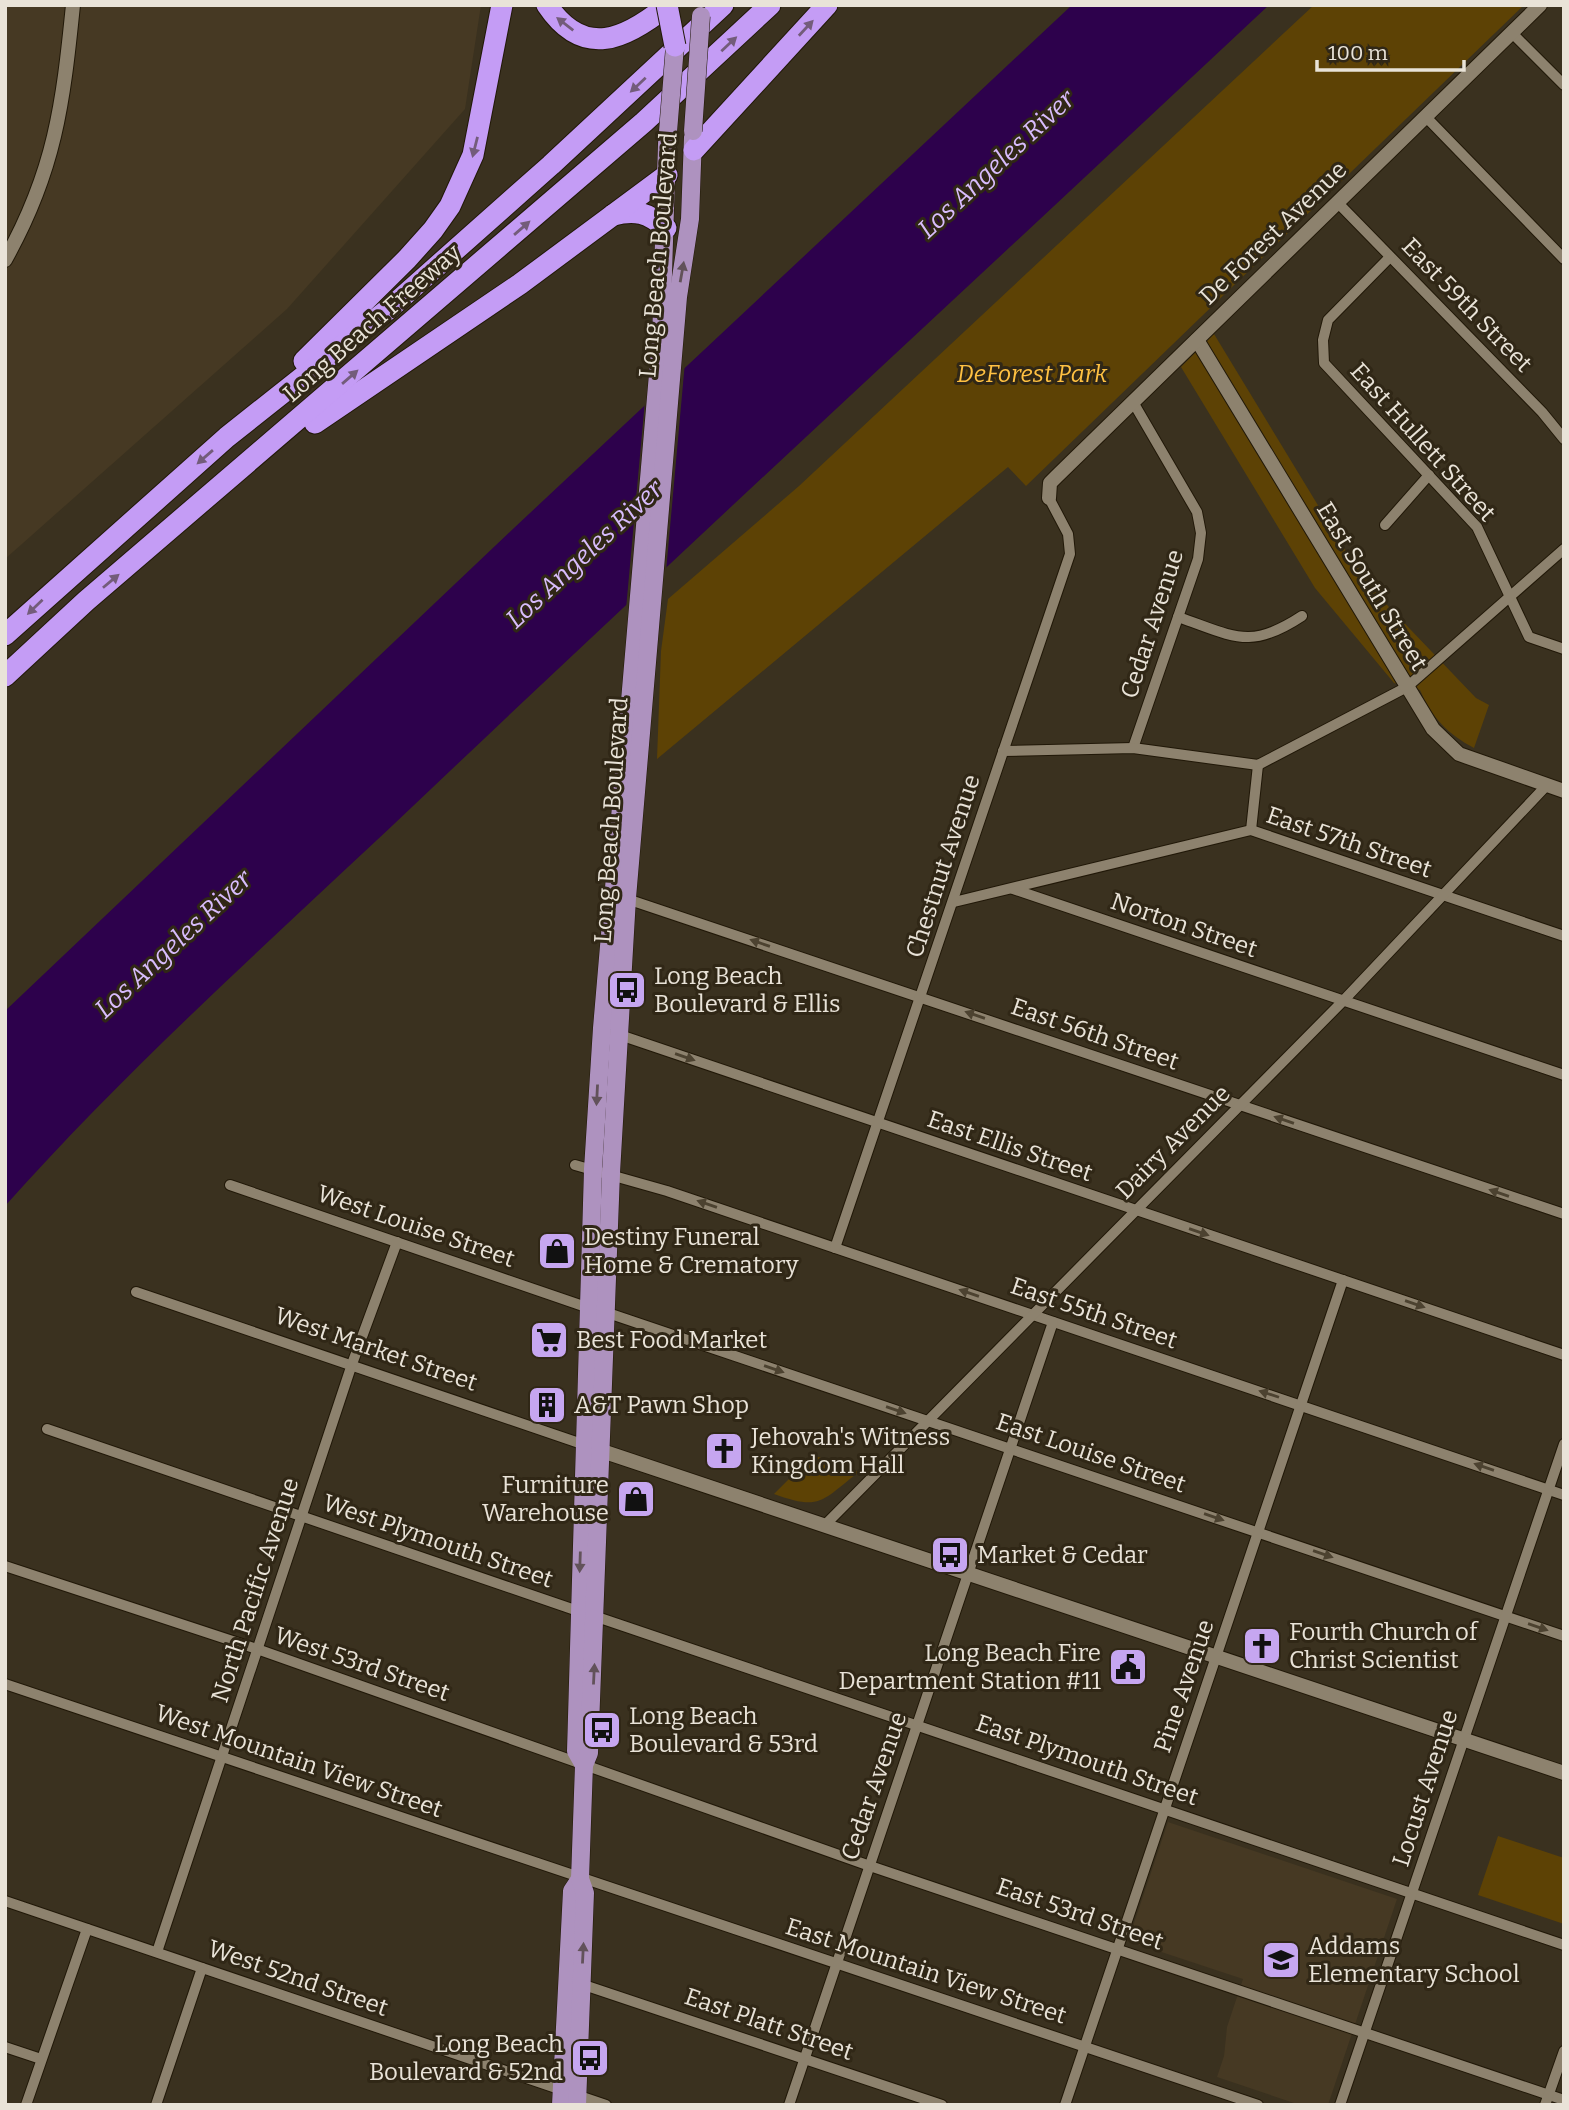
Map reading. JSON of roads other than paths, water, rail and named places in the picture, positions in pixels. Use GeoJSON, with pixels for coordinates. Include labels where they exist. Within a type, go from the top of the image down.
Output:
{"type":"FeatureCollection","features":[{"type":"Feature","properties":{"kind":"highway"},"geometry":{"type":"LineString","coordinates":[[227,437],[407,259],[450,206],[473,155],[502,5]]}},
{"type":"Feature","properties":{"kind":"highway"},"geometry":{"type":"LineString","coordinates":[[547,5],[572,31],[609,40],[640,27],[668,5],[674,46]]}},
{"type":"Feature","properties":{"kind":"highway","name":"Long Beach Freeway"},"geometry":{"type":"LineString","coordinates":[[5,635],[227,437],[391,307],[551,165],[723,5]]}},
{"type":"Feature","properties":{"kind":"highway","name":"Long Beach Freeway"},"geometry":{"type":"LineString","coordinates":[[5,676],[86,601],[225,486],[644,122],[770,5]]}},
{"type":"Feature","properties":{"kind":"highway"},"geometry":{"type":"LineString","coordinates":[[693,141],[827,5]]}},
{"type":"Feature","properties":{"kind":"highway"},"geometry":{"type":"LineString","coordinates":[[225,486],[520,284],[667,174]]}},
{"type":"Feature","properties":{"kind":"highway"},"geometry":{"type":"LineString","coordinates":[[608,217],[634,211],[650,214],[666,228]]}},
{"type":"Feature","properties":{"kind":"main road","name":"Long Beach Boulevard"},"geometry":{"type":"LineString","coordinates":[[668,340],[667,144],[678,5]]}},
{"type":"Feature","properties":{"kind":"main road"},"geometry":{"type":"LineString","coordinates":[[693,5],[693,20],[700,32]]}},
{"type":"Feature","properties":{"kind":"main road","name":"Long Beach Boulevard"},"geometry":{"type":"LineString","coordinates":[[597,1310],[584,1167],[620,897],[668,340],[690,219],[702,5]]}},
{"type":"Feature","properties":{"kind":"main road"},"geometry":{"type":"LineString","coordinates":[[667,174],[693,141]]}},
{"type":"Feature","properties":{"kind":"main road","name":"Long Beach Boulevard"},"geometry":{"type":"LineString","coordinates":[[569,2099],[581,1984],[585,1893],[580,1878],[584,1765],[590,1753],[597,1617],[593,1448],[597,1310],[611,1173],[620,1035],[620,897]]}},
{"type":"Feature","properties":{"kind":"main road","name":"Long Beach Boulevard"},"geometry":{"type":"LineString","coordinates":[[584,1765],[576,1751],[578,1611],[593,1448]]}},
{"type":"Feature","properties":{"kind":"main road","name":"Long Beach Boulevard"},"geometry":{"type":"LineString","coordinates":[[569,2099],[572,1891],[580,1878]]}},
{"type":"Feature","properties":{"kind":"street"},"geometry":{"type":"LineString","coordinates":[[5,260],[21,232],[55,145],[63,103],[73,5]]}},
{"type":"Feature","properties":{"kind":"street","name":"De Forest Avenue"},"geometry":{"type":"LineString","coordinates":[[1049,498],[1050,483],[1540,5]]}},
{"type":"Feature","properties":{"kind":"street"},"geometry":{"type":"LineString","coordinates":[[1512,33],[1564,85]]}},
{"type":"Feature","properties":{"kind":"street"},"geometry":{"type":"LineString","coordinates":[[1426,117],[1564,259]]}},
{"type":"Feature","properties":{"kind":"street","name":"East 59th Street"},"geometry":{"type":"LineString","coordinates":[[1336,202],[1542,412],[1564,439]]}},
{"type":"Feature","properties":{"kind":"street","name":"East Hullett Street"},"geometry":{"type":"LineString","coordinates":[[1390,257],[1328,320],[1324,340],[1324,363],[1477,527],[1529,637],[1564,649]]}},
{"type":"Feature","properties":{"kind":"street","name":"East South Street"},"geometry":{"type":"LineString","coordinates":[[1197,340],[1433,729],[1459,754],[1564,791]]}},
{"type":"Feature","properties":{"kind":"street","name":"Cedar Avenue"},"geometry":{"type":"LineString","coordinates":[[1133,402],[1192,502],[1199,523],[1198,559],[1133,748]]}},
{"type":"Feature","properties":{"kind":"street"},"geometry":{"type":"LineString","coordinates":[[1385,525],[1430,475]]}},
{"type":"Feature","properties":{"kind":"street","name":"Chestnut Avenue"},"geometry":{"type":"LineString","coordinates":[[835,1248],[1070,554],[1068,534],[1049,498]]}},
{"type":"Feature","properties":{"kind":"street"},"geometry":{"type":"LineString","coordinates":[[1003,751],[1133,748],[1258,765],[1407,687],[1564,550]]}},
{"type":"Feature","properties":{"kind":"street"},"geometry":{"type":"LineString","coordinates":[[1178,617],[1248,639],[1270,635],[1302,616]]}},
{"type":"Feature","properties":{"kind":"street"},"geometry":{"type":"LineString","coordinates":[[1251,830],[1258,765]]}},
{"type":"Feature","properties":{"kind":"street","name":"Dairy Avenue"},"geometry":{"type":"LineString","coordinates":[[825,1525],[1343,1001],[1547,785]]}},
{"type":"Feature","properties":{"kind":"street","name":"East 57th Street"},"geometry":{"type":"LineString","coordinates":[[954,902],[1251,830],[1564,936]]}},
{"type":"Feature","properties":{"kind":"street","name":"Norton Street"},"geometry":{"type":"LineString","coordinates":[[1012,888],[1564,1075]]}},
{"type":"Feature","properties":{"kind":"street","name":"East 56th Street"},"geometry":{"type":"LineString","coordinates":[[620,897],[1564,1214]]}},
{"type":"Feature","properties":{"kind":"street","name":"East Ellis Street"},"geometry":{"type":"LineString","coordinates":[[601,1028],[1564,1355]]}},
{"type":"Feature","properties":{"kind":"street","name":"East 55th Street"},"geometry":{"type":"LineString","coordinates":[[584,1167],[611,1173],[1564,1494]]}},
{"type":"Feature","properties":{"kind":"street","name":"West Louise Street"},"geometry":{"type":"LineString","coordinates":[[230,1185],[597,1310]]}},
{"type":"Feature","properties":{"kind":"street","name":"North Pacific Avenue"},"geometry":{"type":"LineString","coordinates":[[157,1952],[352,1364],[397,1242]]}},
{"type":"Feature","properties":{"kind":"street","name":"Pine Avenue"},"geometry":{"type":"LineString","coordinates":[[1065,2105],[1343,1280]]}},
{"type":"Feature","properties":{"kind":"street","name":"West Market Street"},"geometry":{"type":"LineString","coordinates":[[136,1292],[593,1448]]}},
{"type":"Feature","properties":{"kind":"street","name":"East Louise Street"},"geometry":{"type":"LineString","coordinates":[[597,1310],[1564,1636]]}},
{"type":"Feature","properties":{"kind":"street","name":"Cedar Avenue"},"geometry":{"type":"LineString","coordinates":[[789,2105],[1053,1322]]}},
{"type":"Feature","properties":{"kind":"street","name":"West Plymouth Street"},"geometry":{"type":"LineString","coordinates":[[47,1430],[578,1611]]}},
{"type":"Feature","properties":{"kind":"street","name":"Locust Avenue"},"geometry":{"type":"LineString","coordinates":[[1340,2105],[1564,1444]]}},
{"type":"Feature","properties":{"kind":"street"},"geometry":{"type":"LineString","coordinates":[[593,1448],[1564,1773]]}},
{"type":"Feature","properties":{"kind":"street","name":"West 53rd Street"},"geometry":{"type":"LineString","coordinates":[[5,1566],[257,1649],[584,1765]]}},
{"type":"Feature","properties":{"kind":"street","name":"East Plymouth Street"},"geometry":{"type":"LineString","coordinates":[[597,1617],[1564,1945]]}},
{"type":"Feature","properties":{"kind":"street","name":"West Mountain View Street"},"geometry":{"type":"LineString","coordinates":[[5,1684],[580,1878]]}},
{"type":"Feature","properties":{"kind":"street","name":"East 53rd Street"},"geometry":{"type":"LineString","coordinates":[[584,1765],[870,1866],[1364,2034],[1547,2100],[1564,2100]]}},
{"type":"Feature","properties":{"kind":"street","name":"East Mountain View Street"},"geometry":{"type":"LineString","coordinates":[[580,1878],[1258,2105]]}},
{"type":"Feature","properties":{"kind":"street","name":"West 52nd Street"},"geometry":{"type":"LineString","coordinates":[[5,1901],[157,1952],[569,2099],[606,2105]]}},
{"type":"Feature","properties":{"kind":"street"},"geometry":{"type":"LineString","coordinates":[[26,2105],[87,1929]]}},
{"type":"Feature","properties":{"kind":"street"},"geometry":{"type":"LineString","coordinates":[[156,2105],[202,1968]]}},
{"type":"Feature","properties":{"kind":"street","name":"East Platt Street"},"geometry":{"type":"LineString","coordinates":[[581,1984],[942,2105]]}},
{"type":"Feature","properties":{"kind":"street"},"geometry":{"type":"LineString","coordinates":[[5,2047],[41,2059]]}},
{"type":"Feature","properties":{"kind":"street"},"geometry":{"type":"LineString","coordinates":[[1547,2100],[1564,2051]]}},
{"type":"Feature","properties":{"kind":"water","name":"Los Angeles River"},"geometry":{"type":"Polygon","coordinates":[[[1072,5],[1269,5],[214,993],[107,1098],[5,1206],[5,1011],[514,528],[1072,5]]]}},
{"type":"Feature","properties":{"kind":"place","name":"Long Beach Boulevard & Ellis"},"geometry":{"type":"Point","coordinates":[627,990]}},
{"type":"Feature","properties":{"kind":"place","name":"Destiny Funeral Home & Crematory"},"geometry":{"type":"Point","coordinates":[557,1251]}},
{"type":"Feature","properties":{"kind":"place","name":"Best Food Market"},"geometry":{"type":"Point","coordinates":[549,1340]}},
{"type":"Feature","properties":{"kind":"place","name":"A&T Pawn Shop"},"geometry":{"type":"Point","coordinates":[547,1405]}},
{"type":"Feature","properties":{"kind":"place","name":"Jehovah's Witness Kingdom Hall"},"geometry":{"type":"Point","coordinates":[724,1451]}},
{"type":"Feature","properties":{"kind":"place","name":"Furniture Warehouse"},"geometry":{"type":"Point","coordinates":[636,1499]}},
{"type":"Feature","properties":{"kind":"place","name":"Market & Cedar"},"geometry":{"type":"Point","coordinates":[950,1555]}},
{"type":"Feature","properties":{"kind":"place","name":"Fourth Church of Christ Scientist"},"geometry":{"type":"Point","coordinates":[1262,1646]}},
{"type":"Feature","properties":{"kind":"place","name":"Long Beach Fire Department Station #11"},"geometry":{"type":"Point","coordinates":[1128,1667]}},
{"type":"Feature","properties":{"kind":"place","name":"Long Beach Boulevard & 53rd"},"geometry":{"type":"Point","coordinates":[602,1730]}},
{"type":"Feature","properties":{"kind":"place","name":"Addams Elementary School"},"geometry":{"type":"Point","coordinates":[1281,1960]}},
{"type":"Feature","properties":{"kind":"place","name":"Long Beach Boulevard & 52nd"},"geometry":{"type":"Point","coordinates":[590,2058]}},
{"type":"Feature","properties":{"kind":"park label","name":"DeForest Park"},"geometry":{"type":"Point","coordinates":[1032,374]}}]}
